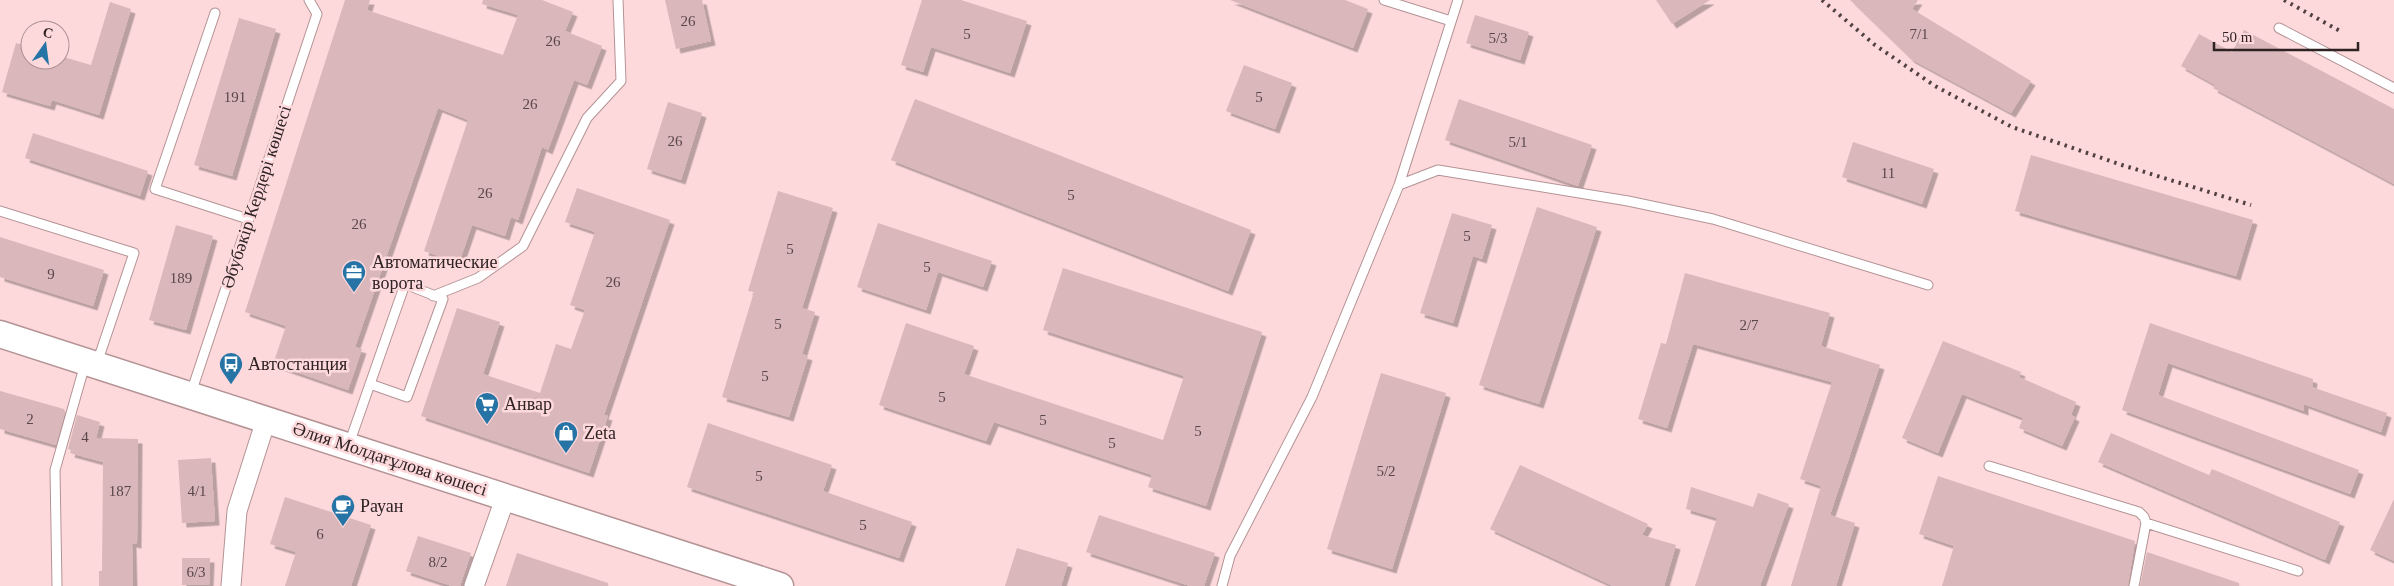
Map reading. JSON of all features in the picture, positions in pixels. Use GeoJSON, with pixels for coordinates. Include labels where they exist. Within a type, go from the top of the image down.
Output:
{"type":"FeatureCollection","features":[{"type":"Feature","properties":{"kind":"main road","name":"Әлия Молдағұлова көшесі"},"geometry":{"type":"LineString","coordinates":[[0,334],[780,586]]}},
{"type":"Feature","properties":{"kind":"street"},"geometry":{"type":"LineString","coordinates":[[231,586],[237,511],[266,420]]}},
{"type":"Feature","properties":{"kind":"street"},"geometry":{"type":"LineString","coordinates":[[474,586],[506,496]]}},
{"type":"Feature","properties":{"kind":"lane","name":"Әбубәкір Кердері көшесі"},"geometry":{"type":"LineString","coordinates":[[190,395],[316,14],[309,0]]}},
{"type":"Feature","properties":{"kind":"lane"},"geometry":{"type":"LineString","coordinates":[[434,296],[478,278],[523,246],[587,118],[621,81],[618,0]]}},
{"type":"Feature","properties":{"kind":"lane"},"geometry":{"type":"LineString","coordinates":[[1384,0],[1451,21]]}},
{"type":"Feature","properties":{"kind":"lane"},"geometry":{"type":"LineString","coordinates":[[1222,586],[1230,556],[1312,397],[1399,185],[1458,0]]}},
{"type":"Feature","properties":{"kind":"lane"},"geometry":{"type":"LineString","coordinates":[[215,13],[155,189],[248,219]]}},
{"type":"Feature","properties":{"kind":"lane"},"geometry":{"type":"LineString","coordinates":[[2280,28],[2394,88]]}},
{"type":"Feature","properties":{"kind":"lane"},"geometry":{"type":"LineString","coordinates":[[1399,185],[1438,170],[1628,201],[1713,219],[1928,285]]}},
{"type":"Feature","properties":{"kind":"lane"},"geometry":{"type":"LineString","coordinates":[[0,211],[134,252],[91,363],[55,470],[57,586]]}},
{"type":"Feature","properties":{"kind":"lane"},"geometry":{"type":"LineString","coordinates":[[348,446],[405,284],[444,299],[407,397],[370,384]]}},
{"type":"Feature","properties":{"kind":"lane"},"geometry":{"type":"LineString","coordinates":[[1989,466],[2139,512],[2144,517],[2146,523],[2134,586]]}},
{"type":"Feature","properties":{"kind":"lane"},"geometry":{"type":"LineString","coordinates":[[2146,523],[2298,571]]}},
{"type":"Feature","properties":{"kind":"building"},"geometry":{"type":"Polygon","coordinates":[[[345,0],[370,0],[367,10],[503,55],[518,15],[482,4],[483,0],[542,0],[573,12],[565,31],[602,46],[587,85],[574,80],[548,150],[542,147],[518,220],[511,217],[505,236],[472,225],[459,263],[424,251],[468,120],[438,108],[355,347],[362,349],[348,390],[273,364],[286,326],[245,312],[345,0]]]}},
{"type":"Feature","properties":{"kind":"building"},"geometry":{"type":"Polygon","coordinates":[[[665,0],[702,0],[711,41],[676,49],[665,0]]]}},
{"type":"Feature","properties":{"kind":"building"},"geometry":{"type":"Polygon","coordinates":[[[922,0],[961,0],[1027,21],[1010,73],[931,47],[923,72],[901,65],[922,0]]]}},
{"type":"Feature","properties":{"kind":"building"},"geometry":{"type":"Polygon","coordinates":[[[1230,0],[1345,0],[1368,9],[1353,48],[1230,0]]]}},
{"type":"Feature","properties":{"kind":"building"},"geometry":{"type":"Polygon","coordinates":[[[1656,0],[1710,0],[1672,24],[1656,0]]]}},
{"type":"Feature","properties":{"kind":"building"},"geometry":{"type":"Polygon","coordinates":[[[1850,0],[1918,0],[1912,9],[2031,81],[2011,113],[1911,59],[1850,0]]]}},
{"type":"Feature","properties":{"kind":"building"},"geometry":{"type":"Polygon","coordinates":[[[110,2],[131,9],[99,115],[52,100],[50,106],[2,92],[16,43],[20,44],[20,70],[70,70],[70,59],[91,65],[110,2]]]}},
{"type":"Feature","properties":{"kind":"building"},"geometry":{"type":"Polygon","coordinates":[[[1475,15],[1529,32],[1520,60],[1466,43],[1475,15]]]}},
{"type":"Feature","properties":{"kind":"building"},"geometry":{"type":"Polygon","coordinates":[[[239,18],[276,29],[232,176],[194,165],[239,18]]]}},
{"type":"Feature","properties":{"kind":"building"},"geometry":{"type":"Polygon","coordinates":[[[2244,30],[2394,109],[2394,184],[2213,88],[2215,85],[2181,66],[2199,34],[2232,52],[2244,30]]]}},
{"type":"Feature","properties":{"kind":"building"},"geometry":{"type":"Polygon","coordinates":[[[1244,65],[1292,83],[1275,129],[1226,111],[1244,65]]]}},
{"type":"Feature","properties":{"kind":"building"},"geometry":{"type":"Polygon","coordinates":[[[915,99],[1251,230],[1228,291],[891,160],[915,99]]]}},
{"type":"Feature","properties":{"kind":"building"},"geometry":{"type":"Polygon","coordinates":[[[1459,99],[1592,145],[1578,186],[1445,140],[1459,99]]]}},
{"type":"Feature","properties":{"kind":"building"},"geometry":{"type":"Polygon","coordinates":[[[668,102],[702,113],[681,180],[647,169],[668,102]]]}},
{"type":"Feature","properties":{"kind":"building"},"geometry":{"type":"Polygon","coordinates":[[[33,133],[148,171],[140,196],[25,158],[33,133]]]}},
{"type":"Feature","properties":{"kind":"building"},"geometry":{"type":"Polygon","coordinates":[[[1853,142],[1934,169],[1922,204],[1842,177],[1853,142]]]}},
{"type":"Feature","properties":{"kind":"building"},"geometry":{"type":"Polygon","coordinates":[[[2031,155],[2253,220],[2236,276],[2015,211],[2031,155]]]}},
{"type":"Feature","properties":{"kind":"building"},"geometry":{"type":"Polygon","coordinates":[[[577,188],[670,220],[604,415],[608,416],[589,473],[421,416],[457,308],[500,322],[483,374],[540,393],[556,344],[571,349],[585,310],[570,305],[595,232],[565,222],[577,188]]]}},
{"type":"Feature","properties":{"kind":"building"},"geometry":{"type":"Polygon","coordinates":[[[778,191],[833,208],[802,308],[815,312],[802,354],[808,356],[789,417],[722,397],[754,292],[748,291],[778,191]]]}},
{"type":"Feature","properties":{"kind":"building"},"geometry":{"type":"Polygon","coordinates":[[[1537,207],[1597,227],[1539,404],[1479,385],[1537,207]]]}},
{"type":"Feature","properties":{"kind":"building"},"geometry":{"type":"Polygon","coordinates":[[[1452,213],[1492,225],[1482,259],[1473,256],[1453,323],[1420,313],[1452,213]]]}},
{"type":"Feature","properties":{"kind":"building"},"geometry":{"type":"Polygon","coordinates":[[[878,223],[992,261],[983,287],[938,272],[926,310],[857,287],[878,223]]]}},
{"type":"Feature","properties":{"kind":"building"},"geometry":{"type":"Polygon","coordinates":[[[176,225],[213,236],[186,330],[149,320],[176,225]]]}},
{"type":"Feature","properties":{"kind":"building"},"geometry":{"type":"Polygon","coordinates":[[[0,237],[104,270],[93,306],[0,277],[0,237]]]}},
{"type":"Feature","properties":{"kind":"building"},"geometry":{"type":"Polygon","coordinates":[[[1063,268],[1262,332],[1206,506],[1148,487],[1152,475],[994,422],[986,441],[879,405],[906,323],[974,346],[964,374],[1163,440],[1184,376],[1043,330],[1063,268]]]}},
{"type":"Feature","properties":{"kind":"building"},"geometry":{"type":"Polygon","coordinates":[[[1685,273],[1830,313],[1821,346],[1880,365],[1830,515],[1855,523],[1836,586],[1791,586],[1821,486],[1800,479],[1832,382],[1693,344],[1667,428],[1638,419],[1661,343],[1666,344],[1685,273]]]}},
{"type":"Feature","properties":{"kind":"building"},"geometry":{"type":"Polygon","coordinates":[[[2150,323],[2313,379],[2312,387],[2387,413],[2381,432],[2304,404],[2304,411],[2168,363],[2158,395],[2359,470],[2350,494],[2122,410],[2150,323]]]}},
{"type":"Feature","properties":{"kind":"building"},"geometry":{"type":"Polygon","coordinates":[[[1943,341],[2021,372],[2019,377],[2076,402],[2071,415],[2075,417],[2062,446],[2019,428],[2023,418],[1962,394],[1938,453],[1902,438],[1943,341]]]}},
{"type":"Feature","properties":{"kind":"building"},"geometry":{"type":"Polygon","coordinates":[[[1381,373],[1446,393],[1392,569],[1327,549],[1381,373]]]}},
{"type":"Feature","properties":{"kind":"building"},"geometry":{"type":"Polygon","coordinates":[[[0,391],[64,409],[65,412],[56,445],[0,429],[0,391]]]}},
{"type":"Feature","properties":{"kind":"building"},"geometry":{"type":"Polygon","coordinates":[[[77,415],[100,422],[96,438],[138,439],[137,544],[132,543],[133,586],[99,586],[99,571],[102,571],[103,462],[70,453],[71,450],[68,449],[77,415]]]}},
{"type":"Feature","properties":{"kind":"building"},"geometry":{"type":"Polygon","coordinates":[[[708,423],[832,465],[823,491],[912,522],[899,558],[687,487],[708,423]]]}},
{"type":"Feature","properties":{"kind":"building"},"geometry":{"type":"Polygon","coordinates":[[[2111,433],[2209,475],[2212,469],[2340,522],[2325,560],[2098,462],[2111,433]]]}},
{"type":"Feature","properties":{"kind":"building"},"geometry":{"type":"Polygon","coordinates":[[[211,458],[215,521],[182,523],[178,460],[211,458]]]}},
{"type":"Feature","properties":{"kind":"building"},"geometry":{"type":"Polygon","coordinates":[[[1520,465],[1648,524],[1642,535],[1676,545],[1664,586],[1613,586],[1490,529],[1520,465]]]}},
{"type":"Feature","properties":{"kind":"building"},"geometry":{"type":"Polygon","coordinates":[[[1938,476],[2135,541],[2128,586],[1942,586],[1954,546],[1919,534],[1938,476]]]}},
{"type":"Feature","properties":{"kind":"building"},"geometry":{"type":"Polygon","coordinates":[[[1691,487],[1753,507],[1758,493],[1789,504],[1760,586],[1695,586],[1717,518],[1686,509],[1691,487]]]}},
{"type":"Feature","properties":{"kind":"building"},"geometry":{"type":"Polygon","coordinates":[[[285,497],[371,525],[351,586],[285,586],[296,552],[270,544],[285,497]]]}},
{"type":"Feature","properties":{"kind":"building"},"geometry":{"type":"Polygon","coordinates":[[[2394,499],[2394,561],[2370,550],[2394,499]]]}},
{"type":"Feature","properties":{"kind":"building"},"geometry":{"type":"Polygon","coordinates":[[[1099,515],[1215,553],[1204,586],[1190,586],[1086,552],[1099,515]]]}},
{"type":"Feature","properties":{"kind":"building"},"geometry":{"type":"Polygon","coordinates":[[[418,536],[471,553],[460,586],[452,586],[406,571],[418,536]]]}},
{"type":"Feature","properties":{"kind":"building"},"geometry":{"type":"Polygon","coordinates":[[[1017,548],[1068,563],[1061,586],[1005,586],[1017,548]]]}},
{"type":"Feature","properties":{"kind":"building"},"geometry":{"type":"Polygon","coordinates":[[[2147,552],[2239,583],[2239,586],[2140,586],[2147,552]]]}},
{"type":"Feature","properties":{"kind":"building"},"geometry":{"type":"Polygon","coordinates":[[[517,553],[608,583],[608,586],[506,586],[517,553]]]}},
{"type":"Feature","properties":{"kind":"building"},"geometry":{"type":"Polygon","coordinates":[[[182,558],[210,558],[209,585],[182,585],[182,558]]]}},
{"type":"Feature","properties":{"kind":"railway"},"geometry":{"type":"LineString","coordinates":[[1822,0],[1875,45],[1935,86],[2012,127],[2122,165],[2251,205]]}},
{"type":"Feature","properties":{"kind":"railway"},"geometry":{"type":"LineString","coordinates":[[2284,0],[2340,31]]}},
{"type":"Feature","properties":{"kind":"place","name":"Автоматические ворота"},"geometry":{"type":"Point","coordinates":[354,293]}},
{"type":"Feature","properties":{"kind":"place","name":"Автостанция"},"geometry":{"type":"Point","coordinates":[231,385]}},
{"type":"Feature","properties":{"kind":"place","name":"Анвар"},"geometry":{"type":"Point","coordinates":[487,425]}},
{"type":"Feature","properties":{"kind":"place","name":"Zeta"},"geometry":{"type":"Point","coordinates":[566,454]}},
{"type":"Feature","properties":{"kind":"place","name":"Рауан"},"geometry":{"type":"Point","coordinates":[343,527]}}]}
